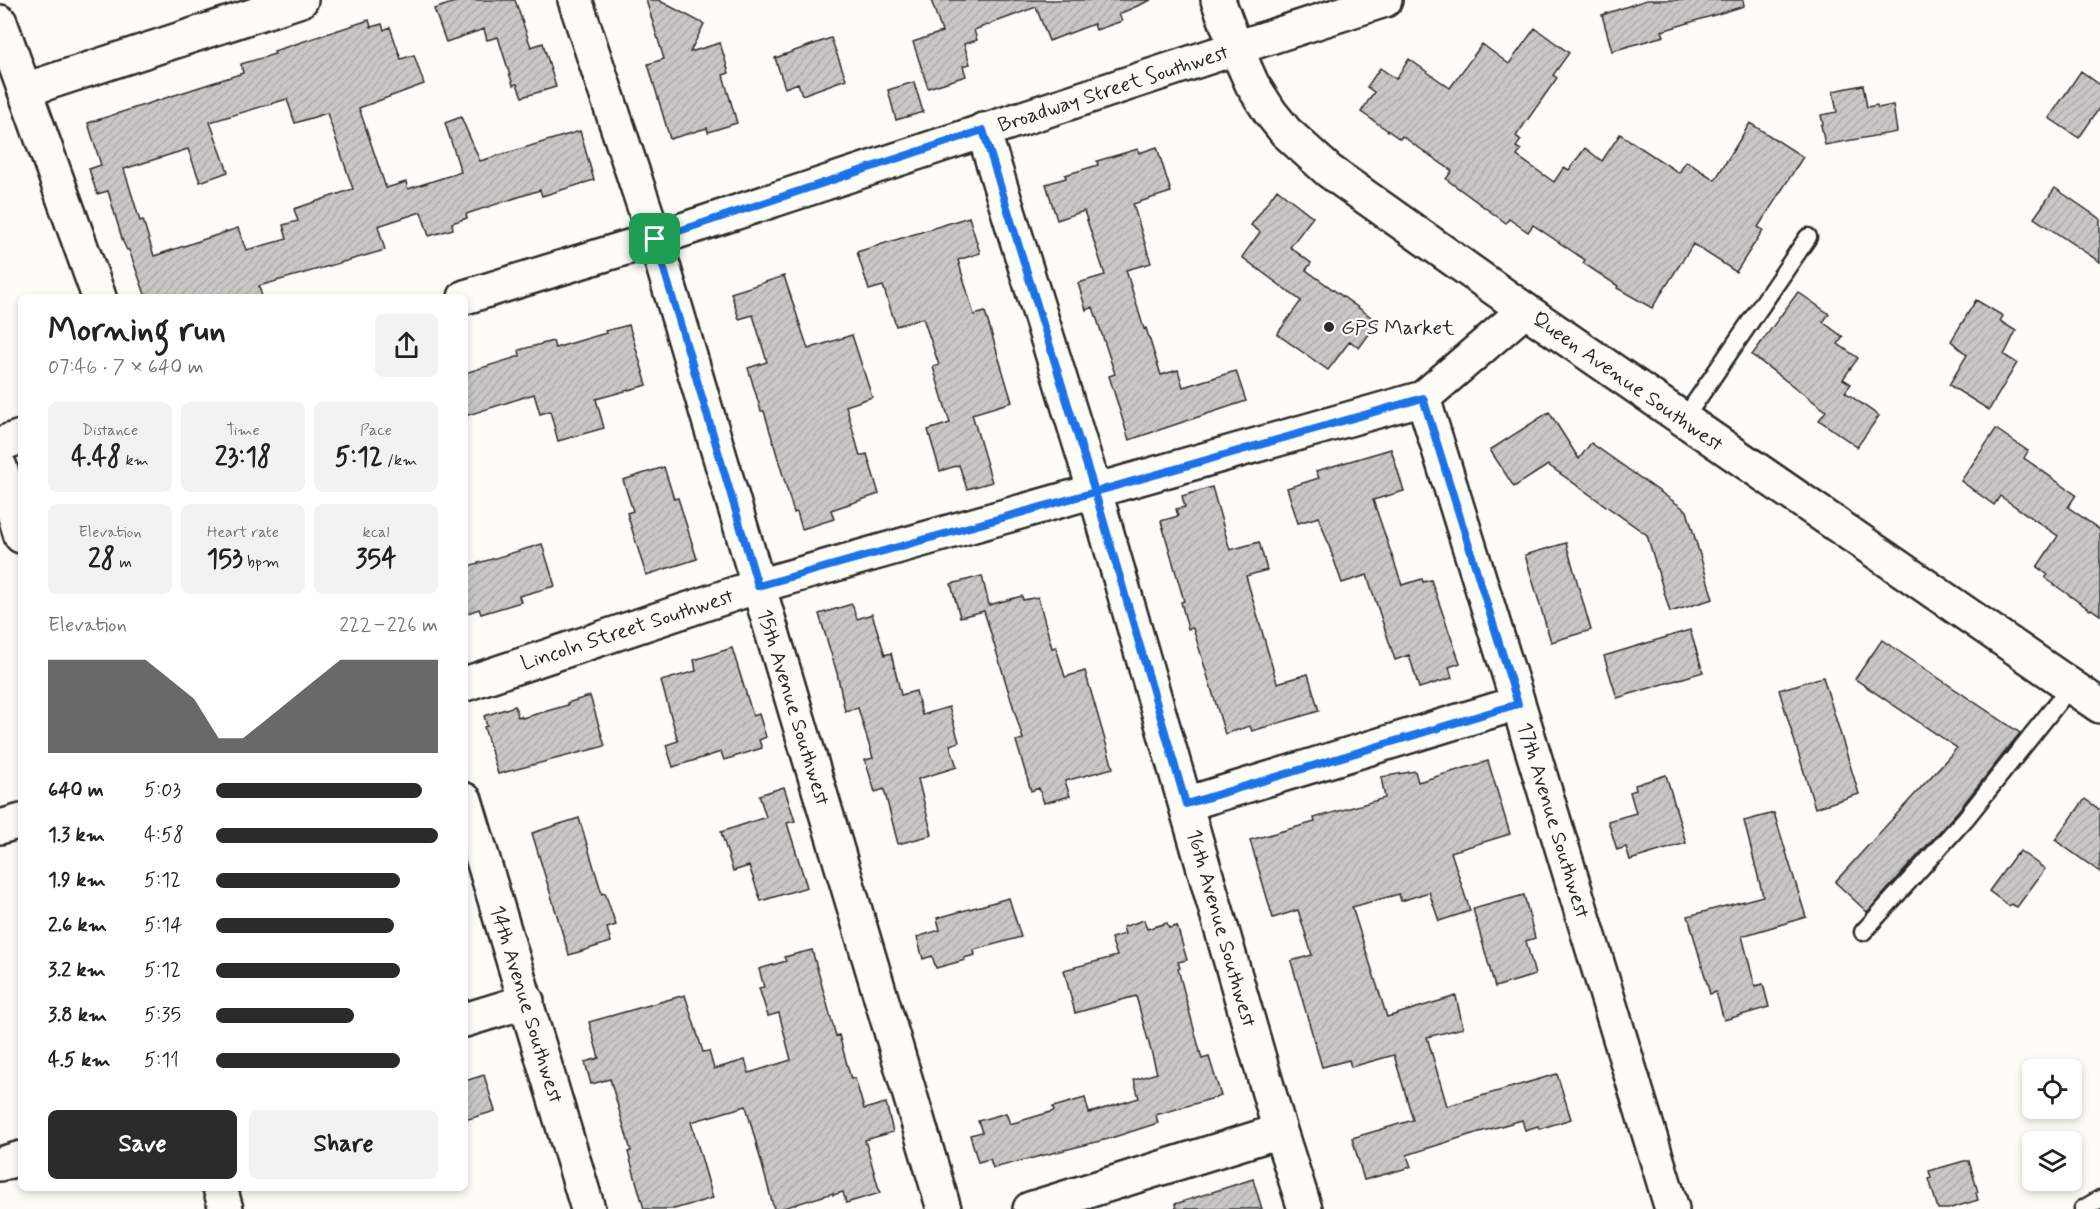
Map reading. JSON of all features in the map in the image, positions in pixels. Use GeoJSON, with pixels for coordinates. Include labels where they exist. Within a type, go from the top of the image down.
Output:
{"type":"FeatureCollection","features":[{"type":"Feature","properties":{"kind":"street"},"geometry":{"type":"LineString","coordinates":[[25,90],[301,0]]}},
{"type":"Feature","properties":{"kind":"street","name":"15th Avenue Southwest"},"geometry":{"type":"LineString","coordinates":[[575,0],[655,239],[944,1209]]}},
{"type":"Feature","properties":{"kind":"street","name":"Queen Avenue Southwest"},"geometry":{"type":"LineString","coordinates":[[1218,0],[1252,84],[1269,112],[1307,153],[1329,171],[1525,310],[2100,706]]}},
{"type":"Feature","properties":{"kind":"street","name":"Broadway Street Southwest"},"geometry":{"type":"LineString","coordinates":[[468,296],[655,239],[1385,0]]}},
{"type":"Feature","properties":{"kind":"street"},"geometry":{"type":"LineString","coordinates":[[0,22],[98,294]]}},
{"type":"Feature","properties":{"kind":"street","name":"16th Avenue Southwest"},"geometry":{"type":"LineString","coordinates":[[983,130],[1095,492],[1280,1131],[1305,1209]]}},
{"type":"Feature","properties":{"kind":"street","name":"Lincoln Street Southwest"},"geometry":{"type":"LineString","coordinates":[[468,683],[758,586],[1423,398],[1525,310]]}},
{"type":"Feature","properties":{"kind":"street","name":"17th Avenue Southwest"},"geometry":{"type":"LineString","coordinates":[[1423,398],[1672,1209]]}},
{"type":"Feature","properties":{"kind":"street"},"geometry":{"type":"LineString","coordinates":[[0,444],[18,438]]}},
{"type":"Feature","properties":{"kind":"street"},"geometry":{"type":"LineString","coordinates":[[0,467],[18,526]]}},
{"type":"Feature","properties":{"kind":"street"},"geometry":{"type":"LineString","coordinates":[[1186,804],[1518,704]]}},
{"type":"Feature","properties":{"kind":"street","name":"14th Avenue Southwest"},"geometry":{"type":"LineString","coordinates":[[468,810],[588,1209]]}},
{"type":"Feature","properties":{"kind":"street"},"geometry":{"type":"LineString","coordinates":[[0,827],[18,822]]}},
{"type":"Feature","properties":{"kind":"street"},"geometry":{"type":"LineString","coordinates":[[468,1019],[527,1001]]}},
{"type":"Feature","properties":{"kind":"street"},"geometry":{"type":"LineString","coordinates":[[1030,1209],[1280,1131]]}},
{"type":"Feature","properties":{"kind":"street"},"geometry":{"type":"LineString","coordinates":[[0,1164],[18,1159]]}},
{"type":"Feature","properties":{"kind":"street"},"geometry":{"type":"LineString","coordinates":[[221,1191],[226,1209]]}},
{"type":"Feature","properties":{"kind":"lane"},"geometry":{"type":"LineString","coordinates":[[1684,419],[1808,237]]}},
{"type":"Feature","properties":{"kind":"lane"},"geometry":{"type":"LineString","coordinates":[[1863,932],[1966,818],[2071,686]]}},
{"type":"Feature","properties":{"kind":"lane"},"geometry":{"type":"LineString","coordinates":[[2083,1209],[2100,1199]]}},
{"type":"Feature","properties":{"kind":"building"},"geometry":{"type":"Polygon","coordinates":[[[461,0],[515,0],[531,47],[543,43],[556,87],[522,97],[517,84],[513,85],[498,37],[487,40],[484,29],[446,42],[434,9],[461,0]]]}},
{"type":"Feature","properties":{"kind":"building"},"geometry":{"type":"Polygon","coordinates":[[[646,0],[658,0],[704,24],[690,52],[720,43],[729,73],[723,75],[737,123],[708,132],[707,128],[670,139],[648,64],[664,59],[646,0]]]}},
{"type":"Feature","properties":{"kind":"building"},"geometry":{"type":"Polygon","coordinates":[[[931,0],[1151,0],[1119,14],[1122,21],[1096,30],[1094,24],[1049,41],[1036,7],[974,30],[977,40],[964,44],[970,64],[963,66],[966,76],[928,88],[913,42],[942,32],[931,0]]]}},
{"type":"Feature","properties":{"kind":"building"},"geometry":{"type":"Polygon","coordinates":[[[1646,0],[1743,0],[1744,6],[1662,31],[1664,36],[1612,51],[1602,15],[1646,0]]]}},
{"type":"Feature","properties":{"kind":"building"},"geometry":{"type":"Polygon","coordinates":[[[369,20],[371,27],[382,24],[384,30],[390,27],[401,59],[414,55],[424,84],[359,108],[386,188],[406,182],[408,189],[461,172],[445,123],[461,117],[480,161],[580,131],[594,180],[542,196],[540,190],[466,214],[467,218],[452,223],[453,229],[429,236],[421,212],[378,226],[385,250],[259,286],[261,294],[145,294],[129,250],[123,242],[108,191],[97,194],[89,169],[101,165],[88,123],[243,73],[241,64],[275,54],[274,51],[369,20]],[[287,99],[210,122],[228,172],[200,182],[188,149],[124,169],[140,221],[143,220],[154,256],[238,228],[246,250],[287,239],[283,225],[298,221],[294,209],[353,189],[327,113],[295,123],[287,99]]]}},
{"type":"Feature","properties":{"kind":"building"},"geometry":{"type":"Polygon","coordinates":[[[1535,28],[1569,53],[1553,75],[1557,78],[1516,136],[1521,140],[1516,147],[1521,150],[1517,156],[1554,182],[1564,167],[1569,170],[1585,148],[1602,161],[1620,134],[1679,173],[1686,161],[1715,180],[1750,123],[1803,157],[1758,227],[1763,230],[1736,272],[1693,244],[1652,308],[1617,288],[1618,286],[1583,263],[1585,260],[1533,225],[1528,232],[1509,219],[1506,223],[1446,179],[1452,171],[1402,136],[1400,139],[1361,112],[1374,92],[1367,87],[1380,68],[1396,79],[1409,59],[1450,88],[1482,44],[1509,64],[1535,28]]]}},
{"type":"Feature","properties":{"kind":"building"},"geometry":{"type":"Polygon","coordinates":[[[831,38],[846,79],[802,95],[798,83],[785,88],[775,58],[831,38]]]}},
{"type":"Feature","properties":{"kind":"building"},"geometry":{"type":"Polygon","coordinates":[[[2081,71],[2100,85],[2100,107],[2079,138],[2049,118],[2081,71]]]}},
{"type":"Feature","properties":{"kind":"building"},"geometry":{"type":"Polygon","coordinates":[[[914,82],[923,112],[896,120],[888,90],[914,82]]]}},
{"type":"Feature","properties":{"kind":"building"},"geometry":{"type":"Polygon","coordinates":[[[1863,85],[1867,107],[1877,105],[1878,108],[1893,105],[1897,132],[1825,145],[1821,115],[1837,112],[1833,91],[1863,85]]]}},
{"type":"Feature","properties":{"kind":"building"},"geometry":{"type":"Polygon","coordinates":[[[1157,147],[1171,192],[1133,204],[1151,263],[1126,270],[1144,329],[1146,328],[1161,375],[1178,370],[1183,387],[1236,371],[1246,401],[1129,440],[1109,376],[1115,374],[1093,307],[1086,310],[1078,283],[1105,275],[1084,211],[1057,220],[1046,184],[1066,178],[1065,175],[1098,165],[1097,161],[1138,149],[1139,153],[1157,147]]]}},
{"type":"Feature","properties":{"kind":"building"},"geometry":{"type":"Polygon","coordinates":[[[2055,188],[2100,219],[2100,262],[2034,218],[2055,188]]]}},
{"type":"Feature","properties":{"kind":"building"},"geometry":{"type":"Polygon","coordinates":[[[1277,189],[1313,217],[1290,247],[1311,263],[1306,270],[1378,322],[1359,348],[1350,341],[1328,370],[1277,334],[1301,301],[1242,257],[1260,232],[1251,225],[1277,189]]]}},
{"type":"Feature","properties":{"kind":"building"},"geometry":{"type":"Polygon","coordinates":[[[969,217],[980,253],[958,260],[974,315],[985,312],[1012,402],[972,414],[992,482],[967,489],[959,465],[940,471],[928,430],[950,423],[933,367],[939,365],[923,318],[896,326],[883,286],[869,290],[857,252],[969,217]]]}},
{"type":"Feature","properties":{"kind":"building"},"geometry":{"type":"Polygon","coordinates":[[[784,276],[808,349],[852,335],[872,397],[846,406],[860,456],[867,454],[879,494],[831,510],[834,519],[802,529],[797,512],[794,513],[764,411],[761,411],[748,368],[767,362],[753,315],[739,319],[731,293],[784,276]]]}},
{"type":"Feature","properties":{"kind":"building"},"geometry":{"type":"Polygon","coordinates":[[[1798,292],[1829,314],[1823,322],[1843,337],[1838,344],[1858,358],[1843,379],[1851,384],[1845,392],[1879,416],[1857,447],[1819,420],[1826,411],[1752,355],[1798,292]]]}},
{"type":"Feature","properties":{"kind":"building"},"geometry":{"type":"Polygon","coordinates":[[[1976,300],[2003,316],[2000,321],[2016,331],[2004,355],[2017,363],[1989,410],[1949,385],[1967,355],[1951,341],[1976,300]]]}},
{"type":"Feature","properties":{"kind":"building"},"geometry":{"type":"Polygon","coordinates":[[[629,325],[647,385],[596,399],[604,428],[558,441],[550,411],[540,414],[534,394],[468,415],[468,372],[520,356],[519,350],[553,341],[555,348],[606,333],[605,331],[629,325]]]}},
{"type":"Feature","properties":{"kind":"building"},"geometry":{"type":"Polygon","coordinates":[[[1549,412],[1579,459],[1591,443],[1687,511],[1713,599],[1670,612],[1647,535],[1548,465],[1514,487],[1490,450],[1549,412]]]}},
{"type":"Feature","properties":{"kind":"building"},"geometry":{"type":"Polygon","coordinates":[[[1996,429],[2028,451],[2024,458],[2076,495],[2068,507],[2100,530],[2100,615],[2045,578],[2048,575],[2037,567],[2058,536],[2000,496],[1994,505],[1961,481],[1996,429]]]}},
{"type":"Feature","properties":{"kind":"building"},"geometry":{"type":"Polygon","coordinates":[[[1391,449],[1404,491],[1373,500],[1402,585],[1422,579],[1423,582],[1431,580],[1460,663],[1449,667],[1452,678],[1419,688],[1409,655],[1395,660],[1367,575],[1342,583],[1319,517],[1298,523],[1287,488],[1319,478],[1316,471],[1391,449]]]}},
{"type":"Feature","properties":{"kind":"building"},"geometry":{"type":"Polygon","coordinates":[[[664,467],[674,499],[678,498],[697,559],[646,575],[627,513],[633,511],[623,480],[664,467]]]}},
{"type":"Feature","properties":{"kind":"building"},"geometry":{"type":"Polygon","coordinates":[[[1212,487],[1230,550],[1259,542],[1267,570],[1246,576],[1277,683],[1308,674],[1319,711],[1252,731],[1250,726],[1225,734],[1193,628],[1188,629],[1181,602],[1184,601],[1161,521],[1178,516],[1176,509],[1185,507],[1182,496],[1212,487]]]}},
{"type":"Feature","properties":{"kind":"building"},"geometry":{"type":"Polygon","coordinates":[[[1566,543],[1591,630],[1551,642],[1525,555],[1566,543]]]}},
{"type":"Feature","properties":{"kind":"building"},"geometry":{"type":"Polygon","coordinates":[[[542,544],[555,586],[519,596],[521,602],[481,614],[479,609],[468,613],[468,566],[542,544]]]}},
{"type":"Feature","properties":{"kind":"building"},"geometry":{"type":"Polygon","coordinates":[[[982,576],[989,605],[1022,596],[1023,600],[1038,597],[1052,648],[1056,647],[1065,677],[1085,671],[1113,768],[1065,781],[1070,796],[1044,803],[1039,788],[1031,791],[1016,741],[1023,739],[984,611],[960,617],[951,584],[982,576]]]}},
{"type":"Feature","properties":{"kind":"building"},"geometry":{"type":"Polygon","coordinates":[[[852,604],[857,619],[872,614],[885,655],[891,653],[901,695],[916,691],[922,715],[949,707],[959,742],[950,745],[957,767],[918,779],[932,835],[898,844],[884,789],[875,792],[865,760],[873,758],[858,708],[845,711],[837,673],[819,614],[852,604]]]}},
{"type":"Feature","properties":{"kind":"building"},"geometry":{"type":"Polygon","coordinates":[[[1690,630],[1703,672],[1617,698],[1604,656],[1690,630]]]}},
{"type":"Feature","properties":{"kind":"building"},"geometry":{"type":"Polygon","coordinates":[[[1882,640],[2020,733],[1958,811],[1867,912],[1835,882],[1957,748],[1855,679],[1882,640]]]}},
{"type":"Feature","properties":{"kind":"building"},"geometry":{"type":"Polygon","coordinates":[[[732,648],[753,716],[759,714],[766,737],[759,740],[762,748],[724,760],[721,752],[673,767],[666,745],[678,741],[661,681],[696,671],[694,660],[732,648]]]}},
{"type":"Feature","properties":{"kind":"building"},"geometry":{"type":"Polygon","coordinates":[[[1823,677],[1859,794],[1815,808],[1779,690],[1823,677]]]}},
{"type":"Feature","properties":{"kind":"building"},"geometry":{"type":"Polygon","coordinates":[[[590,696],[605,746],[498,774],[484,727],[487,726],[484,716],[515,706],[518,717],[522,718],[590,696]]]}},
{"type":"Feature","properties":{"kind":"building"},"geometry":{"type":"Polygon","coordinates":[[[1488,761],[1510,834],[1451,852],[1470,911],[1439,921],[1429,892],[1401,901],[1399,894],[1352,907],[1387,1017],[1456,996],[1463,1028],[1427,1037],[1447,1106],[1557,1074],[1571,1119],[1539,1129],[1538,1126],[1525,1130],[1522,1120],[1469,1135],[1407,1155],[1411,1167],[1364,1180],[1352,1138],[1413,1120],[1394,1055],[1351,1067],[1349,1060],[1322,1067],[1291,961],[1312,955],[1298,910],[1273,918],[1250,840],[1315,822],[1314,818],[1385,798],[1381,777],[1415,771],[1418,782],[1488,761]]]}},
{"type":"Feature","properties":{"kind":"building"},"geometry":{"type":"Polygon","coordinates":[[[1666,775],[1686,843],[1630,860],[1626,847],[1617,850],[1608,821],[1636,813],[1630,792],[1636,790],[1635,785],[1666,775]]]}},
{"type":"Feature","properties":{"kind":"building"},"geometry":{"type":"Polygon","coordinates":[[[784,787],[795,821],[787,823],[807,887],[761,901],[749,866],[733,871],[721,832],[766,817],[759,795],[784,787]]]}},
{"type":"Feature","properties":{"kind":"building"},"geometry":{"type":"Polygon","coordinates":[[[2085,799],[2100,810],[2100,872],[2055,840],[2085,799]]]}},
{"type":"Feature","properties":{"kind":"building"},"geometry":{"type":"Polygon","coordinates":[[[1774,813],[1806,917],[1742,936],[1755,986],[1763,984],[1769,1007],[1724,1020],[1716,992],[1710,994],[1688,916],[1763,896],[1744,821],[1774,813]]]}},
{"type":"Feature","properties":{"kind":"building"},"geometry":{"type":"Polygon","coordinates":[[[579,818],[602,894],[605,893],[616,925],[607,928],[611,942],[569,955],[532,833],[579,818]]]}},
{"type":"Feature","properties":{"kind":"building"},"geometry":{"type":"Polygon","coordinates":[[[2020,851],[2045,869],[2017,907],[2011,904],[2009,906],[1989,891],[2020,851]]]}},
{"type":"Feature","properties":{"kind":"building"},"geometry":{"type":"Polygon","coordinates":[[[1524,895],[1535,938],[1526,941],[1535,975],[1495,987],[1473,909],[1524,895]]]}},
{"type":"Feature","properties":{"kind":"building"},"geometry":{"type":"Polygon","coordinates":[[[1009,898],[1021,937],[974,950],[975,955],[964,958],[965,960],[936,968],[932,956],[923,959],[917,937],[940,930],[937,918],[1009,898]]]}},
{"type":"Feature","properties":{"kind":"building"},"geometry":{"type":"Polygon","coordinates":[[[1144,920],[1147,929],[1167,923],[1169,928],[1177,926],[1187,960],[1178,962],[1180,968],[1178,969],[1202,1059],[1209,1057],[1221,1096],[1156,1115],[1158,1123],[1108,1139],[993,1168],[990,1159],[978,1162],[970,1135],[982,1132],[978,1121],[1006,1113],[1010,1124],[1054,1111],[1053,1107],[1085,1098],[1089,1113],[1139,1098],[1134,1080],[1157,1073],[1136,996],[1075,1013],[1064,970],[1117,956],[1111,938],[1125,934],[1123,927],[1144,920]]]}},
{"type":"Feature","properties":{"kind":"building"},"geometry":{"type":"Polygon","coordinates":[[[812,950],[836,1036],[839,1035],[851,1079],[855,1078],[864,1109],[886,1103],[893,1132],[865,1140],[880,1193],[846,1203],[843,1192],[833,1195],[833,1193],[774,1209],[746,1106],[691,1122],[713,1198],[674,1209],[644,1209],[628,1152],[631,1151],[610,1079],[591,1084],[585,1062],[599,1058],[589,1022],[685,995],[703,1052],[709,1051],[714,1069],[745,1060],[749,1073],[791,1060],[779,1013],[768,1016],[759,988],[764,987],[759,969],[786,961],[784,957],[812,950]]]}},
{"type":"Feature","properties":{"kind":"building"},"geometry":{"type":"Polygon","coordinates":[[[484,1075],[495,1111],[468,1119],[468,1080],[484,1075]]]}},
{"type":"Feature","properties":{"kind":"building"},"geometry":{"type":"Polygon","coordinates":[[[1969,1161],[1978,1200],[1948,1209],[1938,1209],[1929,1179],[1931,1178],[1929,1171],[1969,1161]]]}},
{"type":"Feature","properties":{"kind":"building"},"geometry":{"type":"Polygon","coordinates":[[[1253,1179],[1262,1209],[1176,1209],[1175,1204],[1253,1179]]]}},
{"type":"Feature","properties":{"kind":"place","name":"GPS Market"},"geometry":{"type":"Point","coordinates":[1329,327]}},
{"type":"Feature","properties":{"kind":"route"},"geometry":{"type":"LineString","coordinates":[[655,239],[758,586],[1095,492],[1186,804],[1518,704],[1423,398],[1095,492],[983,130],[655,239]]}}]}
